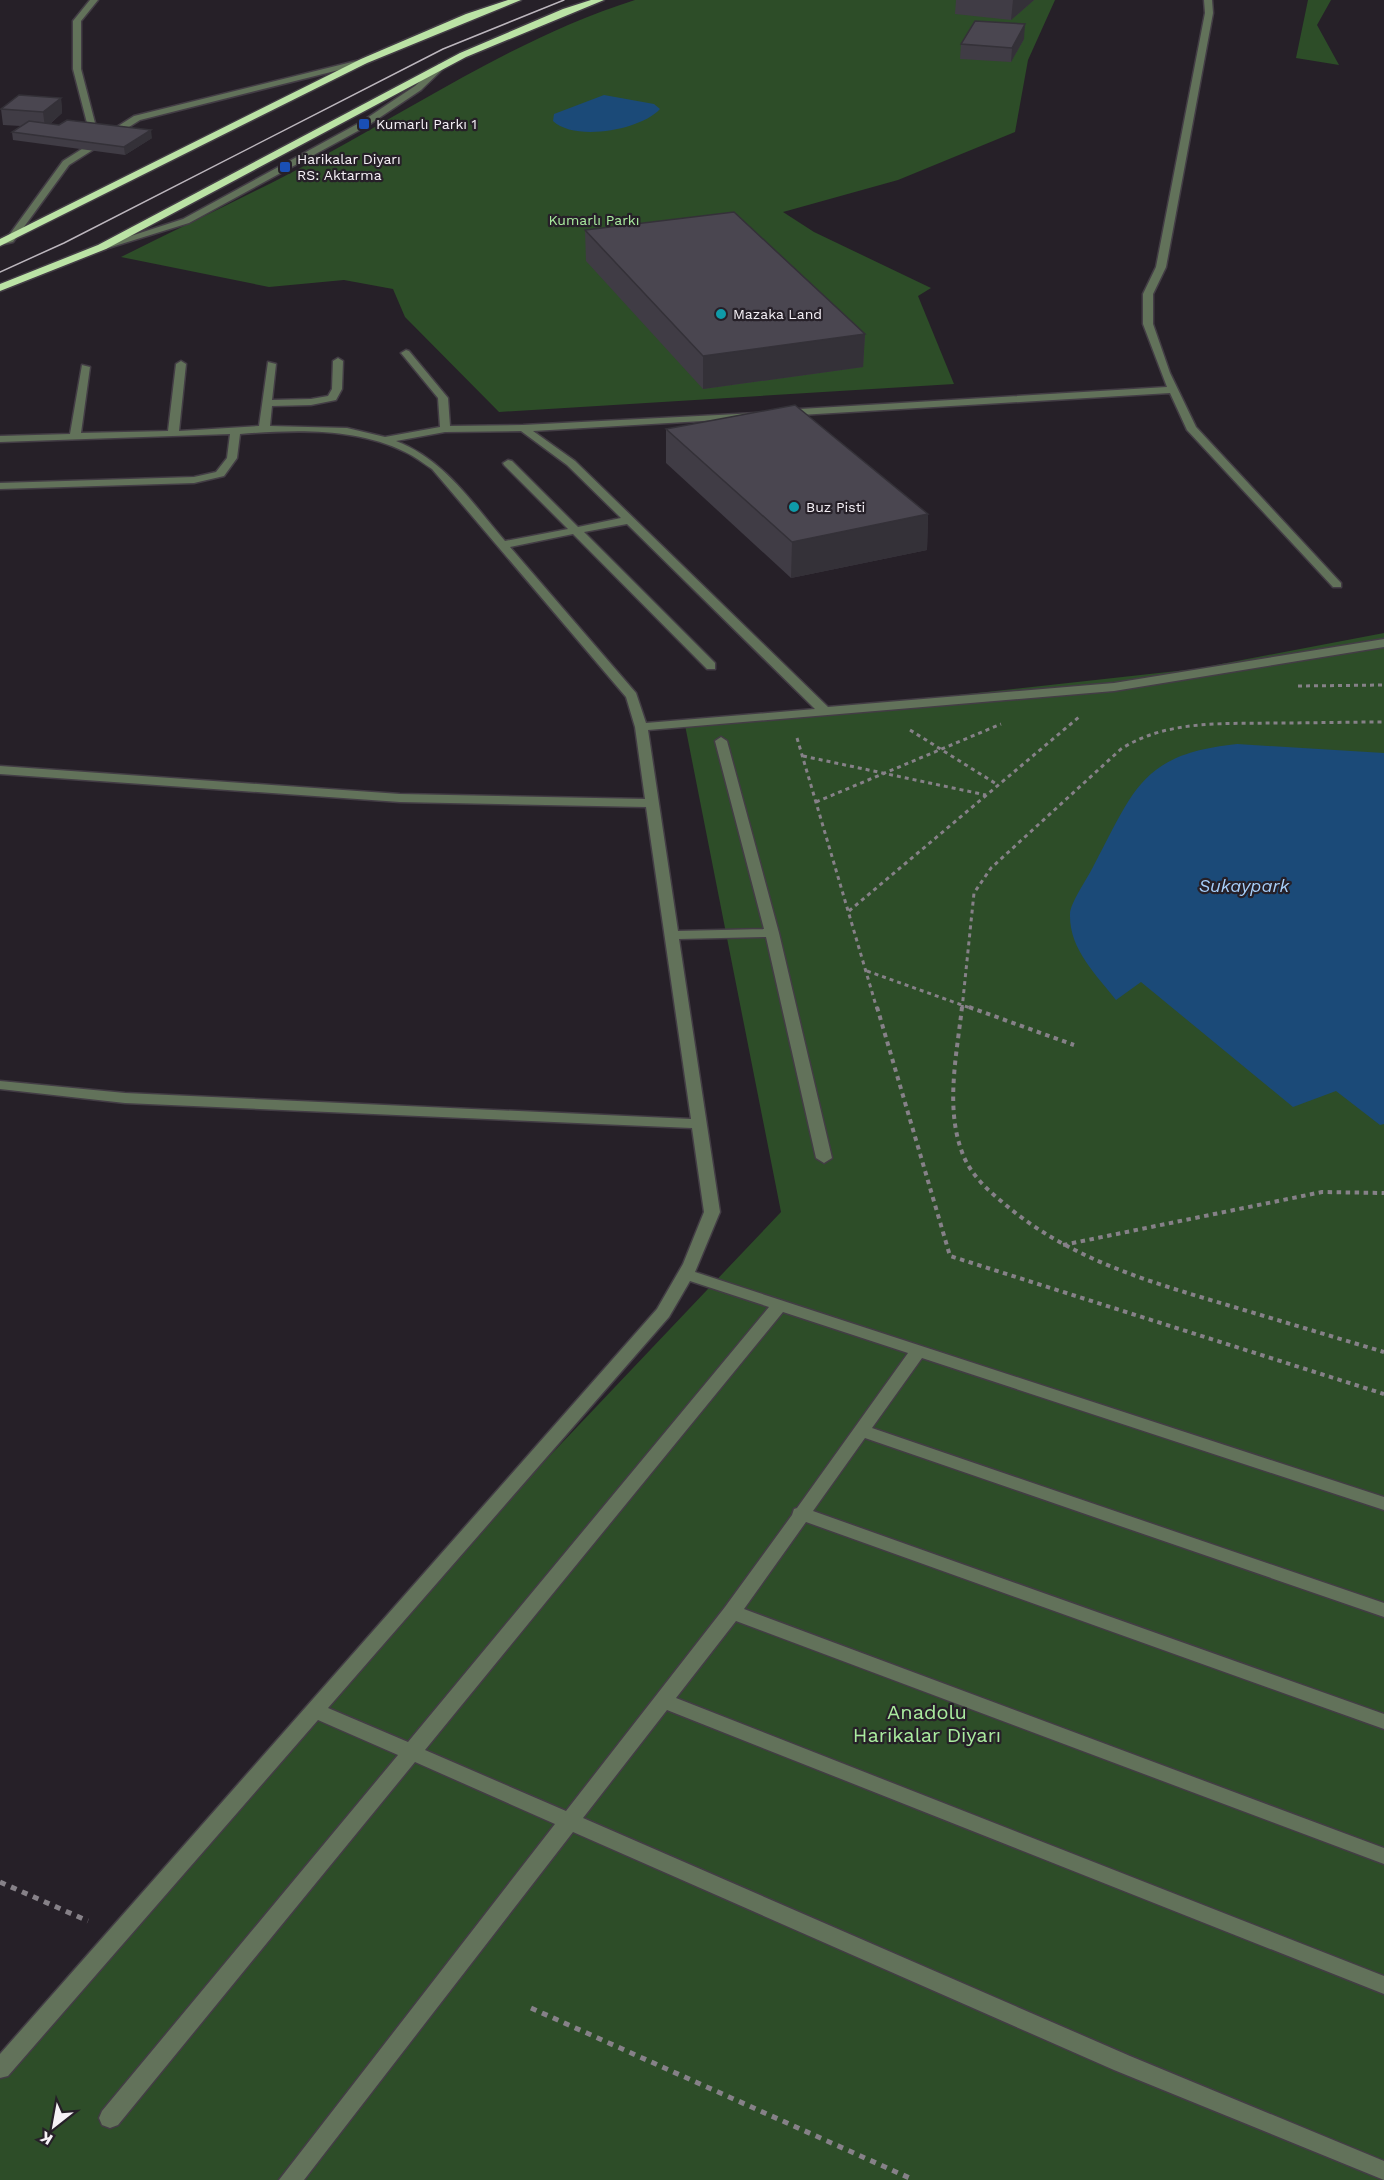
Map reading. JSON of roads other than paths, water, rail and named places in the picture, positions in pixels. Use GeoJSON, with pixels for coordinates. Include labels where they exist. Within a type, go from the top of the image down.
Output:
{"type":"FeatureCollection","features":[{"type":"Feature","properties":{"kind":"highway"},"geometry":{"type":"LineString","coordinates":[[3,242],[364,61],[469,16],[517,0]]}},
{"type":"Feature","properties":{"kind":"highway"},"geometry":{"type":"LineString","coordinates":[[0,288],[102,247],[442,66],[566,11],[600,0]]}},
{"type":"Feature","properties":{"kind":"street"},"geometry":{"type":"LineString","coordinates":[[91,123],[77,69],[77,21],[94,0]]}},
{"type":"Feature","properties":{"kind":"street"},"geometry":{"type":"LineString","coordinates":[[1208,0],[1209,13],[1161,267],[1150,287],[1146,309],[1148,324],[1173,390],[1191,428],[1337,585]]}},
{"type":"Feature","properties":{"kind":"street"},"geometry":{"type":"LineString","coordinates":[[3,242],[66,163],[137,118],[364,61]]}},
{"type":"Feature","properties":{"kind":"street"},"geometry":{"type":"LineString","coordinates":[[102,247],[186,221],[364,124],[418,88],[442,66]]}},
{"type":"Feature","properties":{"kind":"street"},"geometry":{"type":"LineString","coordinates":[[406,353],[443,398],[445,429]]}},
{"type":"Feature","properties":{"kind":"street"},"geometry":{"type":"LineString","coordinates":[[268,403],[311,402],[332,398],[337,389],[338,361]]}},
{"type":"Feature","properties":{"kind":"street"},"geometry":{"type":"LineString","coordinates":[[173,434],[182,364]]}},
{"type":"Feature","properties":{"kind":"street"},"geometry":{"type":"LineString","coordinates":[[264,431],[271,364]]}},
{"type":"Feature","properties":{"kind":"street"},"geometry":{"type":"LineString","coordinates":[[75,437],[85,367]]}},
{"type":"Feature","properties":{"kind":"street"},"geometry":{"type":"LineString","coordinates":[[772,414],[1173,390]]}},
{"type":"Feature","properties":{"kind":"street"},"geometry":{"type":"LineString","coordinates":[[384,440],[445,429],[523,428],[760,415]]}},
{"type":"Feature","properties":{"kind":"street"},"geometry":{"type":"LineString","coordinates":[[523,428],[571,463],[825,711]]}},
{"type":"Feature","properties":{"kind":"street"},"geometry":{"type":"LineString","coordinates":[[0,439],[322,429],[384,440],[414,452],[436,467],[632,696],[641,727],[712,1212],[688,1275],[663,1313],[639,1342],[0,2069]]}},
{"type":"Feature","properties":{"kind":"street"},"geometry":{"type":"LineString","coordinates":[[0,486],[194,480],[220,474],[232,458],[235,432]]}},
{"type":"Feature","properties":{"kind":"street"},"geometry":{"type":"LineString","coordinates":[[508,463],[711,666]]}},
{"type":"Feature","properties":{"kind":"street"},"geometry":{"type":"LineString","coordinates":[[502,545],[629,520]]}},
{"type":"Feature","properties":{"kind":"street"},"geometry":{"type":"LineString","coordinates":[[641,727],[1114,687],[1384,643]]}},
{"type":"Feature","properties":{"kind":"street"},"geometry":{"type":"LineString","coordinates":[[721,741],[772,933],[824,1158]]}},
{"type":"Feature","properties":{"kind":"street"},"geometry":{"type":"LineString","coordinates":[[0,770],[400,798],[652,803]]}},
{"type":"Feature","properties":{"kind":"street"},"geometry":{"type":"LineString","coordinates":[[672,935],[772,933]]}},
{"type":"Feature","properties":{"kind":"street"},"geometry":{"type":"LineString","coordinates":[[0,1085],[125,1098],[699,1124]]}},
{"type":"Feature","properties":{"kind":"street"},"geometry":{"type":"LineString","coordinates":[[688,1275],[1384,1504]]}},
{"type":"Feature","properties":{"kind":"street"},"geometry":{"type":"LineString","coordinates":[[110,2118],[780,1305]]}},
{"type":"Feature","properties":{"kind":"street"},"geometry":{"type":"LineString","coordinates":[[290,2180],[732,1612],[800,1513],[918,1351]]}},
{"type":"Feature","properties":{"kind":"street"},"geometry":{"type":"LineString","coordinates":[[861,1430],[1384,1610]]}},
{"type":"Feature","properties":{"kind":"street"},"geometry":{"type":"LineString","coordinates":[[800,1513],[1384,1722]]}},
{"type":"Feature","properties":{"kind":"street"},"geometry":{"type":"LineString","coordinates":[[732,1612],[1384,1856]]}},
{"type":"Feature","properties":{"kind":"street"},"geometry":{"type":"LineString","coordinates":[[664,1701],[1384,1985]]}},
{"type":"Feature","properties":{"kind":"street"},"geometry":{"type":"LineString","coordinates":[[315,1710],[1122,2063],[1384,2170]]}},
{"type":"Feature","properties":{"kind":"water"},"geometry":{"type":"Polygon","coordinates":[[[604,95],[654,104],[660,109],[638,123],[608,131],[576,131],[553,121],[554,114],[604,95]]]}},
{"type":"Feature","properties":{"kind":"water","name":"Sukaypark"},"geometry":{"type":"Polygon","coordinates":[[[1237,744],[1384,753],[1384,1124],[1380,1125],[1336,1091],[1293,1107],[1141,982],[1116,1000],[1092,971],[1074,939],[1070,914],[1073,903],[1120,815],[1145,779],[1161,766],[1180,756],[1237,744]]]}},
{"type":"Feature","properties":{"kind":"tram line"},"geometry":{"type":"LineString","coordinates":[[0,272],[64,243],[443,49],[564,0]]}},
{"type":"Feature","properties":{"kind":"place","name":"Kumarlı Parkı 1"},"geometry":{"type":"Point","coordinates":[364,124]}},
{"type":"Feature","properties":{"kind":"place","name":"Harikalar Diyarı RS: Aktarma"},"geometry":{"type":"Point","coordinates":[285,167]}},
{"type":"Feature","properties":{"kind":"place","name":"Mazaka Land"},"geometry":{"type":"Point","coordinates":[721,314]}},
{"type":"Feature","properties":{"kind":"place","name":"Buz Pisti"},"geometry":{"type":"Point","coordinates":[794,507]}},
{"type":"Feature","properties":{"kind":"park label","name":"Kumarlı Parkı"},"geometry":{"type":"Point","coordinates":[594,220]}},
{"type":"Feature","properties":{"kind":"park label","name":"Anadolu Harikalar Diyarı"},"geometry":{"type":"Point","coordinates":[927,1724]}}]}
